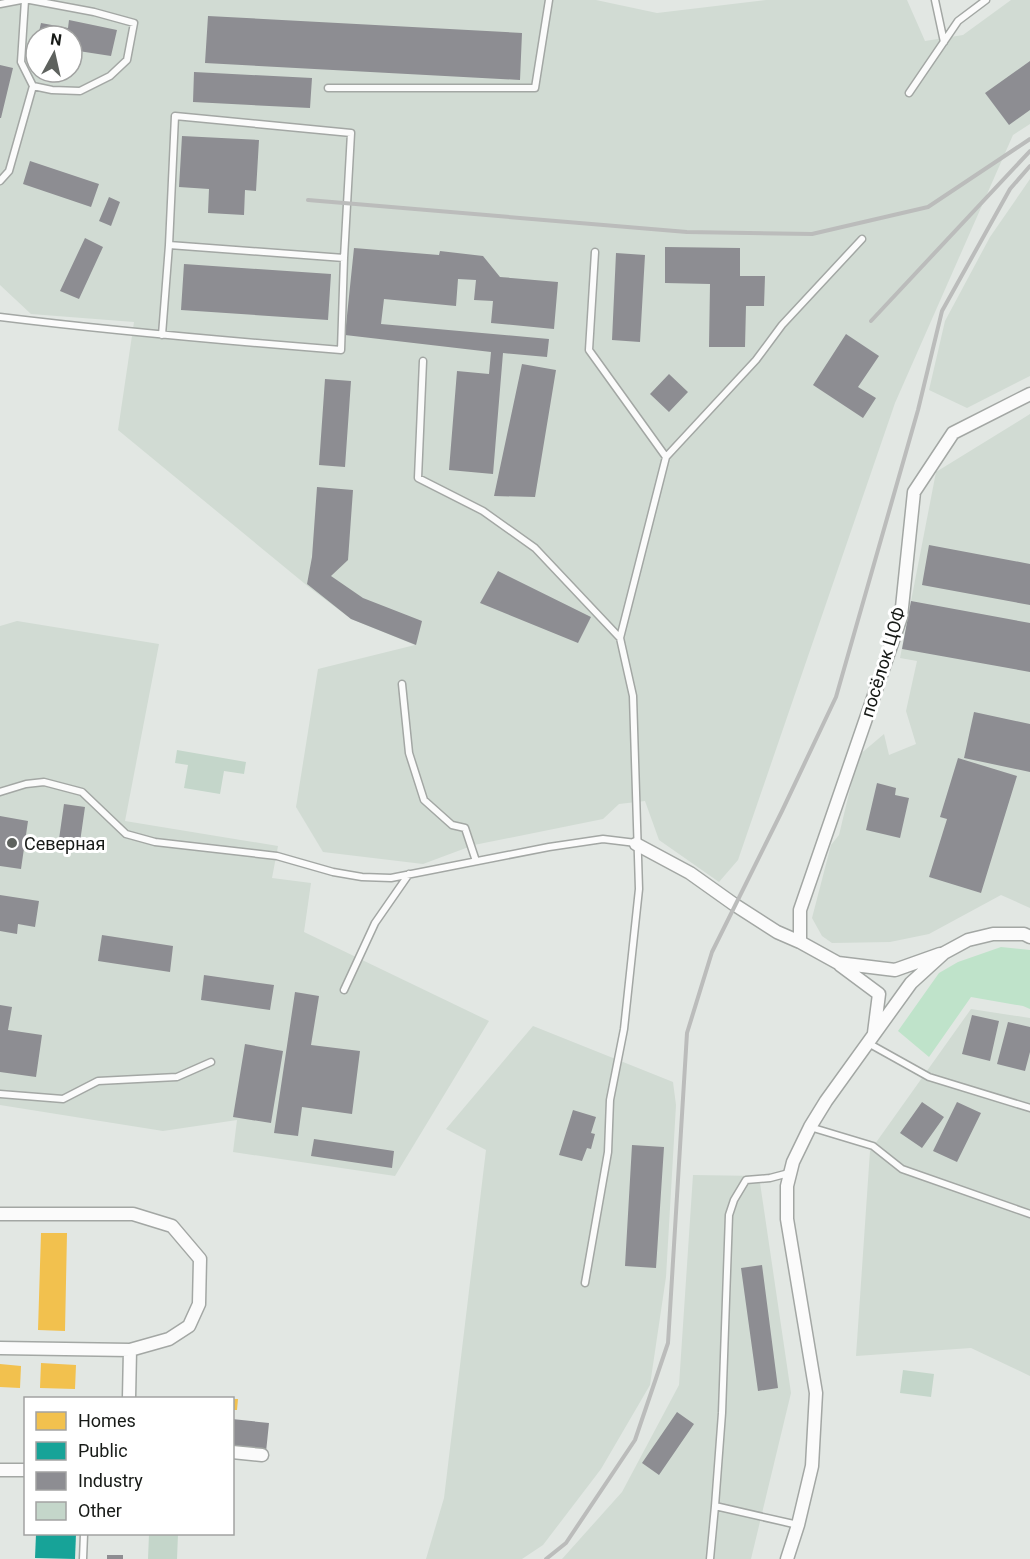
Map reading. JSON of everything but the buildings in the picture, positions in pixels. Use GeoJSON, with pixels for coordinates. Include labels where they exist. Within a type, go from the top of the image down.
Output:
{"type":"FeatureCollection","features":[{"type":"Feature","properties":{"kind":"street","name":"посёлок ЦОФ"},"geometry":{"type":"LineString","coordinates":[[800,942],[800,910],[901,617],[914,492],[953,433],[1030,394]]}},
{"type":"Feature","properties":{"kind":"street"},"geometry":{"type":"LineString","coordinates":[[636,843],[690,873],[777,932],[838,963],[879,994],[871,1038]]}},
{"type":"Feature","properties":{"kind":"street"},"geometry":{"type":"LineString","coordinates":[[838,963],[896,970],[944,953],[968,940],[993,934],[1024,934],[1030,937]]}},
{"type":"Feature","properties":{"kind":"street"},"geometry":{"type":"LineString","coordinates":[[787,1559],[798,1526],[812,1466],[816,1393],[787,1219],[787,1186],[790,1173],[810,1127],[871,1038],[911,983],[944,953]]}},
{"type":"Feature","properties":{"kind":"street"},"geometry":{"type":"LineString","coordinates":[[0,1215],[133,1214],[172,1226],[200,1259],[199,1304],[189,1326],[169,1339],[130,1350],[0,1348]]}},
{"type":"Feature","properties":{"kind":"street"},"geometry":{"type":"LineString","coordinates":[[129,1397],[130,1350]]}},
{"type":"Feature","properties":{"kind":"street"},"geometry":{"type":"LineString","coordinates":[[234,1452],[262,1455]]}},
{"type":"Feature","properties":{"kind":"street"},"geometry":{"type":"LineString","coordinates":[[0,1470],[24,1470]]}},
{"type":"Feature","properties":{"kind":"lane"},"geometry":{"type":"LineString","coordinates":[[0,4],[23,0],[21,62],[33,86],[9,171],[0,181]]}},
{"type":"Feature","properties":{"kind":"lane"},"geometry":{"type":"LineString","coordinates":[[30,0],[94,12],[134,23],[127,60],[110,76],[80,91],[52,90],[33,86]]}},
{"type":"Feature","properties":{"kind":"lane"},"geometry":{"type":"LineString","coordinates":[[328,88],[535,88],[549,0]]}},
{"type":"Feature","properties":{"kind":"lane"},"geometry":{"type":"LineString","coordinates":[[935,0],[944,42]]}},
{"type":"Feature","properties":{"kind":"lane"},"geometry":{"type":"LineString","coordinates":[[909,93],[958,21],[986,0]]}},
{"type":"Feature","properties":{"kind":"lane"},"geometry":{"type":"LineString","coordinates":[[0,317],[162,335],[341,350],[351,133],[175,116],[162,335]]}},
{"type":"Feature","properties":{"kind":"lane"},"geometry":{"type":"LineString","coordinates":[[585,1283],[608,1152],[610,1100],[624,1029],[639,889],[633,696],[620,638],[666,457],[756,360],[782,325],[862,239]]}},
{"type":"Feature","properties":{"kind":"lane"},"geometry":{"type":"LineString","coordinates":[[169,245],[344,258]]}},
{"type":"Feature","properties":{"kind":"lane"},"geometry":{"type":"LineString","coordinates":[[595,252],[589,350],[666,457]]}},
{"type":"Feature","properties":{"kind":"lane"},"geometry":{"type":"LineString","coordinates":[[423,360],[418,478],[483,511],[535,548],[620,638]]}},
{"type":"Feature","properties":{"kind":"lane"},"geometry":{"type":"LineString","coordinates":[[402,684],[409,753],[424,800],[452,825],[465,828],[476,861]]}},
{"type":"Feature","properties":{"kind":"lane"},"geometry":{"type":"LineString","coordinates":[[0,792],[26,784],[44,782],[82,792],[126,834],[155,842],[277,856],[333,872],[362,877],[391,878],[549,847],[603,839],[636,843]]}},
{"type":"Feature","properties":{"kind":"lane"},"geometry":{"type":"LineString","coordinates":[[344,990],[375,923],[409,874]]}},
{"type":"Feature","properties":{"kind":"lane"},"geometry":{"type":"LineString","coordinates":[[871,1038],[929,1077],[1030,1108]]}},
{"type":"Feature","properties":{"kind":"lane"},"geometry":{"type":"LineString","coordinates":[[0,1094],[63,1099],[98,1082],[177,1077],[211,1062]]}},
{"type":"Feature","properties":{"kind":"lane"},"geometry":{"type":"LineString","coordinates":[[810,1127],[873,1146],[902,1168],[1030,1214]]}},
{"type":"Feature","properties":{"kind":"lane"},"geometry":{"type":"LineString","coordinates":[[710,1559],[722,1413],[729,1215],[734,1200],[746,1180],[790,1173]]}},
{"type":"Feature","properties":{"kind":"lane"},"geometry":{"type":"LineString","coordinates":[[715,1506],[798,1526]]}},
{"type":"Feature","properties":{"kind":"lane"},"geometry":{"type":"LineString","coordinates":[[83,1559],[84,1535]]}},
{"type":"Feature","properties":{"kind":"shaded area"},"geometry":{"type":"Polygon","coordinates":[[[0,0],[596,0],[657,13],[766,0],[907,0],[925,41],[963,35],[1011,0],[1030,0],[1030,124],[1013,135],[895,403],[738,860],[719,882],[659,840],[645,801],[619,804],[603,819],[474,845],[423,864],[323,852],[296,807],[318,669],[415,645],[351,619],[118,430],[134,322],[31,314],[0,285],[0,0]]]}},
{"type":"Feature","properties":{"kind":"shaded area"},"geometry":{"type":"Polygon","coordinates":[[[1030,179],[1030,376],[967,408],[929,390],[945,321],[990,237],[1030,179]]]}},
{"type":"Feature","properties":{"kind":"shaded area"},"geometry":{"type":"Polygon","coordinates":[[[1030,414],[1030,908],[1001,895],[929,934],[890,942],[832,943],[822,936],[812,918],[831,845],[839,835],[858,756],[884,734],[889,755],[916,744],[906,711],[917,661],[900,658],[936,472],[1030,414]]]}},
{"type":"Feature","properties":{"kind":"shaded area"},"geometry":{"type":"Polygon","coordinates":[[[17,621],[159,644],[125,821],[278,846],[272,878],[311,883],[304,932],[489,1021],[395,1176],[233,1152],[237,1120],[163,1131],[0,1105],[0,626],[17,621]]]}},
{"type":"Feature","properties":{"kind":"shaded area"},"geometry":{"type":"Polygon","coordinates":[[[971,1009],[1030,1018],[1030,1376],[971,1348],[856,1356],[870,1151],[971,1009]]]}},
{"type":"Feature","properties":{"kind":"shaded area"},"geometry":{"type":"Polygon","coordinates":[[[533,1026],[673,1082],[676,1105],[666,1277],[650,1385],[601,1469],[543,1545],[522,1559],[426,1559],[444,1498],[486,1150],[446,1129],[533,1026]]]}},
{"type":"Feature","properties":{"kind":"shaded area"},"geometry":{"type":"Polygon","coordinates":[[[693,1175],[759,1176],[791,1393],[751,1559],[562,1559],[622,1492],[679,1385],[693,1175]]]}},
{"type":"Feature","properties":{"kind":"green space"},"geometry":{"type":"Polygon","coordinates":[[[1001,947],[1030,950],[1030,1009],[971,997],[929,1057],[898,1031],[939,973],[958,962],[1001,947]]]}},
{"type":"Feature","properties":{"kind":"railway"},"geometry":{"type":"LineString","coordinates":[[308,200],[687,232],[812,234],[928,207],[1030,139]]}},
{"type":"Feature","properties":{"kind":"railway"},"geometry":{"type":"LineString","coordinates":[[871,321],[1030,151]]}},
{"type":"Feature","properties":{"kind":"railway"},"geometry":{"type":"LineString","coordinates":[[546,1559],[566,1543],[635,1440],[668,1343],[687,1033],[712,952],[836,697],[918,410],[942,311],[1010,189],[1030,166]]}},
{"type":"Feature","properties":{"kind":"place","name":"Северная"},"geometry":{"type":"Point","coordinates":[12,843]}}]}
